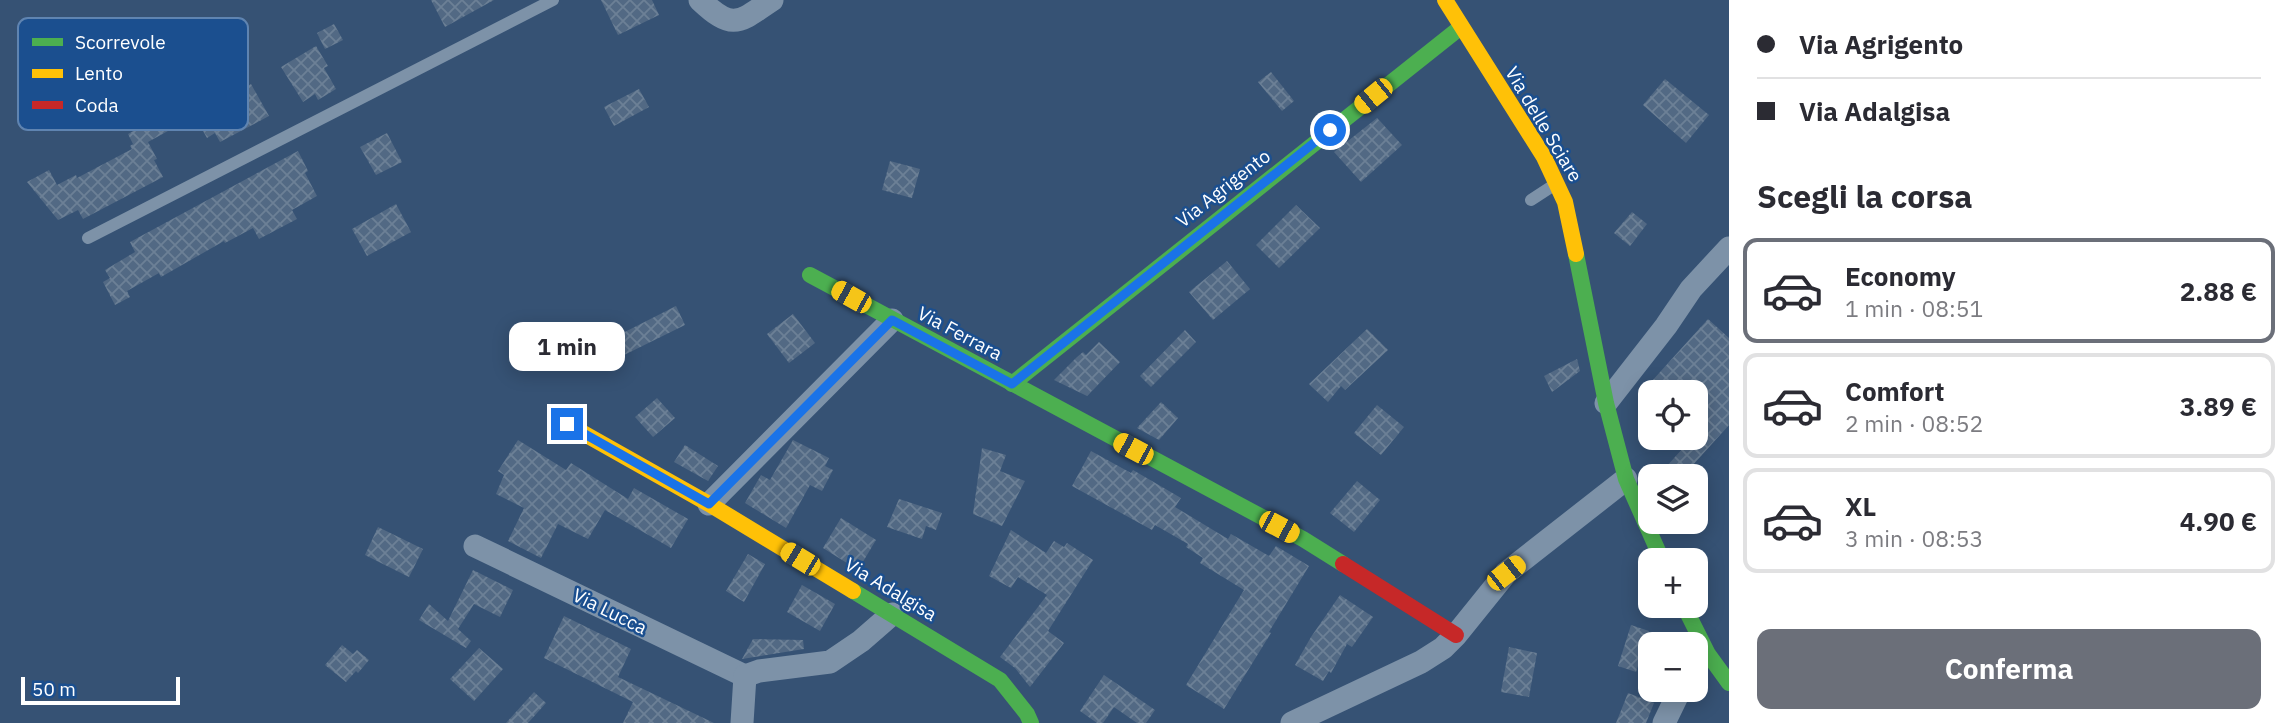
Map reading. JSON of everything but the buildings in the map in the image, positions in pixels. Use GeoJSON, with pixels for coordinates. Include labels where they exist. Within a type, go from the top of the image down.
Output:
{"type":"FeatureCollection","features":[{"type":"Feature","properties":{"kind":"street"},"geometry":{"type":"LineString","coordinates":[[700,0],[727,21],[741,21],[772,0]]}},
{"type":"Feature","properties":{"kind":"street","name":"Via delle Sciare"},"geometry":{"type":"LineString","coordinates":[[1445,0],[1558,183],[1565,202],[1606,403],[1626,479],[1657,548]]}},
{"type":"Feature","properties":{"kind":"street","name":"Via Agrigento"},"geometry":{"type":"LineString","coordinates":[[1012,384],[1461,27]]}},
{"type":"Feature","properties":{"kind":"street"},"geometry":{"type":"LineString","coordinates":[[1606,403],[1691,289],[1729,248]]}},
{"type":"Feature","properties":{"kind":"street","name":"Via Ferrara"},"geometry":{"type":"LineString","coordinates":[[810,275],[1303,540],[1456,635]]}},
{"type":"Feature","properties":{"kind":"street"},"geometry":{"type":"LineString","coordinates":[[709,504],[892,320]]}},
{"type":"Feature","properties":{"kind":"street","name":"Via Adalgisa"},"geometry":{"type":"LineString","coordinates":[[567,424],[709,504],[1000,680],[1031,723]]}},
{"type":"Feature","properties":{"kind":"street"},"geometry":{"type":"LineString","coordinates":[[1292,723],[1421,662],[1443,648],[1506,573],[1626,479]]}},
{"type":"Feature","properties":{"kind":"street","name":"Via Lucca"},"geometry":{"type":"LineString","coordinates":[[475,546],[745,677]]}},
{"type":"Feature","properties":{"kind":"street"},"geometry":{"type":"LineString","coordinates":[[743,723],[745,677],[759,671],[830,662],[861,641],[892,614]]}},
{"type":"Feature","properties":{"kind":"street"},"geometry":{"type":"LineString","coordinates":[[1708,665],[1729,683]]}},
{"type":"Feature","properties":{"kind":"street"},"geometry":{"type":"LineString","coordinates":[[1664,723],[1674,702]]}},
{"type":"Feature","properties":{"kind":"lane"},"geometry":{"type":"LineString","coordinates":[[88,238],[553,0]]}},
{"type":"Feature","properties":{"kind":"lane"},"geometry":{"type":"LineString","coordinates":[[1531,200],[1558,183]]}},
{"type":"Feature","properties":{"kind":"traffic: fast"},"geometry":{"type":"LineString","coordinates":[[1012,384],[1461,27]]}},
{"type":"Feature","properties":{"kind":"traffic: fast"},"geometry":{"type":"LineString","coordinates":[[1576,254],[1606,403],[1626,479],[1657,548]]}},
{"type":"Feature","properties":{"kind":"traffic: fast"},"geometry":{"type":"LineString","coordinates":[[810,275],[1303,539],[1343,564]]}},
{"type":"Feature","properties":{"kind":"traffic: fast"},"geometry":{"type":"LineString","coordinates":[[853,591],[1000,680],[1031,723]]}},
{"type":"Feature","properties":{"kind":"traffic: fast"},"geometry":{"type":"LineString","coordinates":[[1690,618],[1708,654],[1729,683]]}},
{"type":"Feature","properties":{"kind":"traffic: slow"},"geometry":{"type":"LineString","coordinates":[[1445,0],[1544,157],[1565,202],[1576,254]]}},
{"type":"Feature","properties":{"kind":"traffic: slow"},"geometry":{"type":"LineString","coordinates":[[567,424],[709,504],[853,591]]}},
{"type":"Feature","properties":{"kind":"traffic: jam"},"geometry":{"type":"LineString","coordinates":[[1343,564],[1456,635]]}},
{"type":"Feature","properties":{"kind":"route"},"geometry":{"type":"LineString","coordinates":[[567,424],[709,504],[892,320],[1012,384],[1330,130]]}}]}
